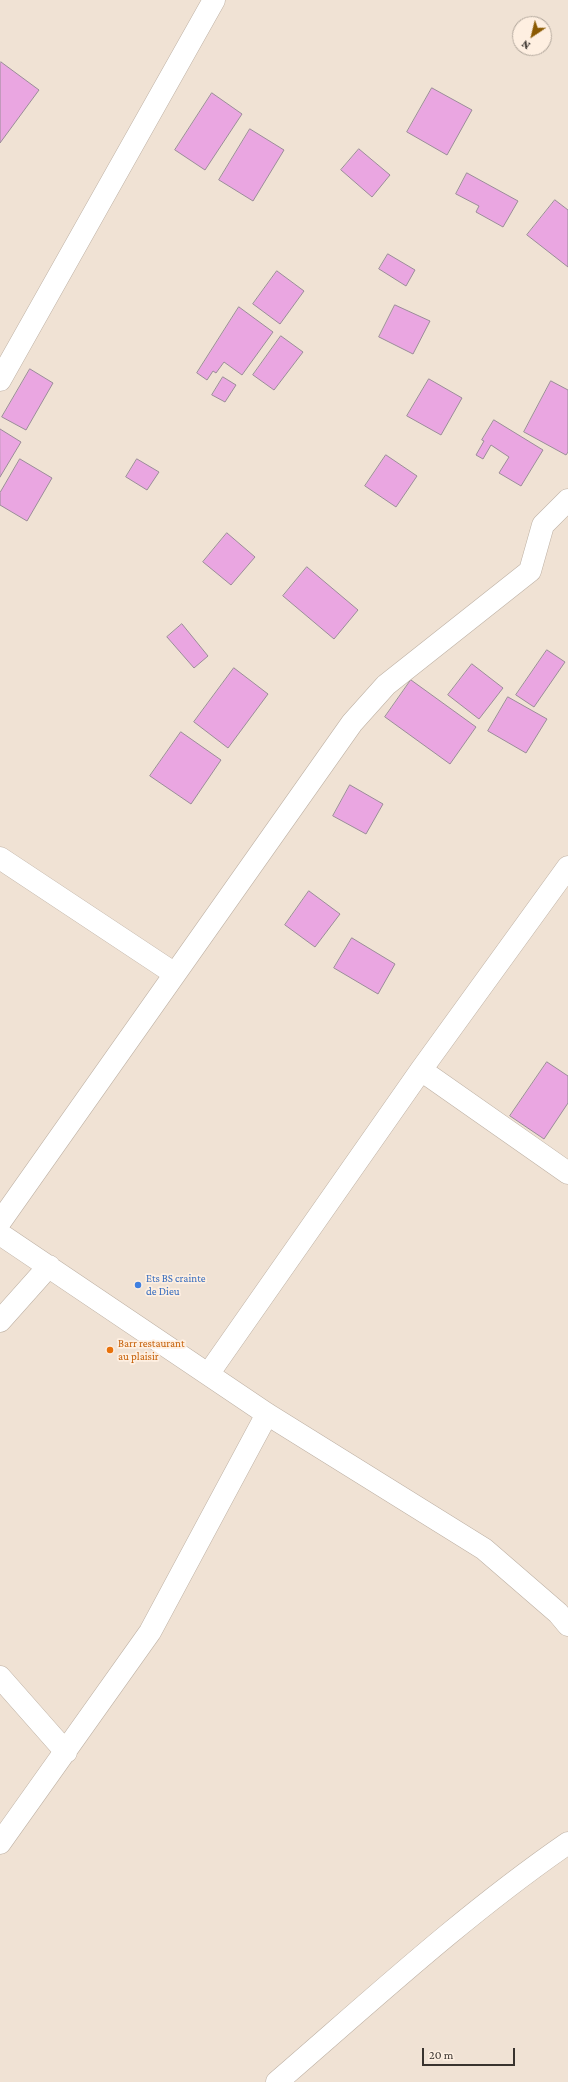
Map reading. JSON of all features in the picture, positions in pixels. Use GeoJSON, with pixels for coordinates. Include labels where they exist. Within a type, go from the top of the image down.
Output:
{"type":"FeatureCollection","features":[{"type":"Feature","properties":{"kind":"street"},"geometry":{"type":"LineString","coordinates":[[0,380],[214,0]]}},
{"type":"Feature","properties":{"kind":"street"},"geometry":{"type":"LineString","coordinates":[[0,1222],[352,723],[386,685],[530,571],[543,525],[568,500]]}},
{"type":"Feature","properties":{"kind":"street"},"geometry":{"type":"LineString","coordinates":[[0,858],[175,974]]}},
{"type":"Feature","properties":{"kind":"street"},"geometry":{"type":"LineString","coordinates":[[209,1373],[421,1070],[568,867]]}},
{"type":"Feature","properties":{"kind":"street"},"geometry":{"type":"LineString","coordinates":[[421,1070],[568,1173]]}},
{"type":"Feature","properties":{"kind":"street"},"geometry":{"type":"LineString","coordinates":[[0,1234],[209,1373],[267,1414],[484,1549],[558,1613],[568,1625]]}},
{"type":"Feature","properties":{"kind":"street"},"geometry":{"type":"LineString","coordinates":[[0,1321],[49,1266]]}},
{"type":"Feature","properties":{"kind":"street"},"geometry":{"type":"LineString","coordinates":[[0,1843],[150,1632],[267,1414]]}},
{"type":"Feature","properties":{"kind":"street"},"geometry":{"type":"LineString","coordinates":[[0,1677],[66,1752]]}},
{"type":"Feature","properties":{"kind":"street"},"geometry":{"type":"LineString","coordinates":[[277,2082],[523,1873],[568,1843]]}},
{"type":"Feature","properties":{"kind":"building"},"geometry":{"type":"Polygon","coordinates":[[[1,62],[39,90],[0,143],[0,63],[1,62]]]}},
{"type":"Feature","properties":{"kind":"building"},"geometry":{"type":"Polygon","coordinates":[[[432,88],[472,110],[447,155],[407,132],[432,88]]]}},
{"type":"Feature","properties":{"kind":"building"},"geometry":{"type":"Polygon","coordinates":[[[212,93],[242,114],[205,170],[175,150],[212,93]]]}},
{"type":"Feature","properties":{"kind":"building"},"geometry":{"type":"Polygon","coordinates":[[[250,129],[284,150],[253,201],[219,180],[250,129]]]}},
{"type":"Feature","properties":{"kind":"building"},"geometry":{"type":"Polygon","coordinates":[[[359,149],[390,175],[372,197],[341,170],[359,149]]]}},
{"type":"Feature","properties":{"kind":"building"},"geometry":{"type":"Polygon","coordinates":[[[467,173],[518,201],[503,227],[476,212],[479,206],[456,194],[467,173]]]}},
{"type":"Feature","properties":{"kind":"building"},"geometry":{"type":"Polygon","coordinates":[[[555,200],[568,210],[568,267],[527,235],[555,200]]]}},
{"type":"Feature","properties":{"kind":"building"},"geometry":{"type":"Polygon","coordinates":[[[388,254],[415,270],[406,286],[379,269],[388,254]]]}},
{"type":"Feature","properties":{"kind":"building"},"geometry":{"type":"Polygon","coordinates":[[[277,271],[304,291],[280,324],[253,304],[277,271]]]}},
{"type":"Feature","properties":{"kind":"building"},"geometry":{"type":"Polygon","coordinates":[[[395,305],[430,321],[413,354],[379,337],[395,305]]]}},
{"type":"Feature","properties":{"kind":"building"},"geometry":{"type":"Polygon","coordinates":[[[239,307],[273,332],[242,375],[224,362],[216,373],[213,371],[207,380],[197,373],[239,307]]]}},
{"type":"Feature","properties":{"kind":"building"},"geometry":{"type":"Polygon","coordinates":[[[281,336],[303,352],[274,390],[253,375],[281,336]]]}},
{"type":"Feature","properties":{"kind":"building"},"geometry":{"type":"Polygon","coordinates":[[[30,369],[53,383],[26,430],[2,417],[30,369]]]}},
{"type":"Feature","properties":{"kind":"building"},"geometry":{"type":"Polygon","coordinates":[[[223,377],[236,385],[225,402],[212,395],[223,377]]]}},
{"type":"Feature","properties":{"kind":"building"},"geometry":{"type":"Polygon","coordinates":[[[429,379],[462,398],[441,435],[407,416],[429,379]]]}},
{"type":"Feature","properties":{"kind":"building"},"geometry":{"type":"Polygon","coordinates":[[[551,381],[568,390],[568,452],[566,455],[524,432],[551,381]]]}},
{"type":"Feature","properties":{"kind":"building"},"geometry":{"type":"Polygon","coordinates":[[[494,420],[543,450],[521,486],[499,473],[509,457],[491,445],[483,459],[476,455],[484,441],[482,440],[494,420]]]}},
{"type":"Feature","properties":{"kind":"building"},"geometry":{"type":"Polygon","coordinates":[[[0,429],[21,442],[0,477],[0,429]]]}},
{"type":"Feature","properties":{"kind":"building"},"geometry":{"type":"Polygon","coordinates":[[[386,455],[417,476],[396,507],[365,486],[386,455]]]}},
{"type":"Feature","properties":{"kind":"building"},"geometry":{"type":"Polygon","coordinates":[[[20,459],[52,478],[27,521],[0,505],[0,493],[20,459]]]}},
{"type":"Feature","properties":{"kind":"building"},"geometry":{"type":"Polygon","coordinates":[[[137,459],[159,472],[147,490],[126,477],[137,459]]]}},
{"type":"Feature","properties":{"kind":"building"},"geometry":{"type":"Polygon","coordinates":[[[227,533],[255,557],[231,585],[203,562],[227,533]]]}},
{"type":"Feature","properties":{"kind":"building"},"geometry":{"type":"Polygon","coordinates":[[[307,567],[358,610],[334,639],[283,596],[307,567]]]}},
{"type":"Feature","properties":{"kind":"building"},"geometry":{"type":"Polygon","coordinates":[[[182,624],[208,656],[194,668],[167,637],[182,624]]]}},
{"type":"Feature","properties":{"kind":"building"},"geometry":{"type":"Polygon","coordinates":[[[547,650],[565,662],[534,707],[516,695],[547,650]]]}},
{"type":"Feature","properties":{"kind":"building"},"geometry":{"type":"Polygon","coordinates":[[[472,664],[503,688],[479,719],[448,695],[472,664]]]}},
{"type":"Feature","properties":{"kind":"building"},"geometry":{"type":"Polygon","coordinates":[[[234,668],[268,694],[228,748],[194,722],[234,668]]]}},
{"type":"Feature","properties":{"kind":"building"},"geometry":{"type":"Polygon","coordinates":[[[411,680],[476,727],[450,764],[385,717],[411,680]]]}},
{"type":"Feature","properties":{"kind":"building"},"geometry":{"type":"Polygon","coordinates":[[[508,697],[547,719],[526,753],[488,731],[508,697]]]}},
{"type":"Feature","properties":{"kind":"building"},"geometry":{"type":"Polygon","coordinates":[[[181,732],[221,760],[191,804],[150,776],[181,732]]]}},
{"type":"Feature","properties":{"kind":"building"},"geometry":{"type":"Polygon","coordinates":[[[350,785],[383,804],[366,834],[333,816],[350,785]]]}},
{"type":"Feature","properties":{"kind":"building"},"geometry":{"type":"Polygon","coordinates":[[[309,891],[340,914],[315,947],[285,925],[309,891]]]}},
{"type":"Feature","properties":{"kind":"building"},"geometry":{"type":"Polygon","coordinates":[[[352,938],[395,964],[378,994],[334,968],[352,938]]]}},
{"type":"Feature","properties":{"kind":"building"},"geometry":{"type":"Polygon","coordinates":[[[547,1062],[568,1076],[568,1103],[544,1139],[510,1116],[547,1062]]]}},
{"type":"Feature","properties":{"kind":"place","name":"Ets BS crainte de Dieu"},"geometry":{"type":"Point","coordinates":[138,1285]}},
{"type":"Feature","properties":{"kind":"place","name":"Barr restaurant au plaisir"},"geometry":{"type":"Point","coordinates":[110,1350]}}]}
